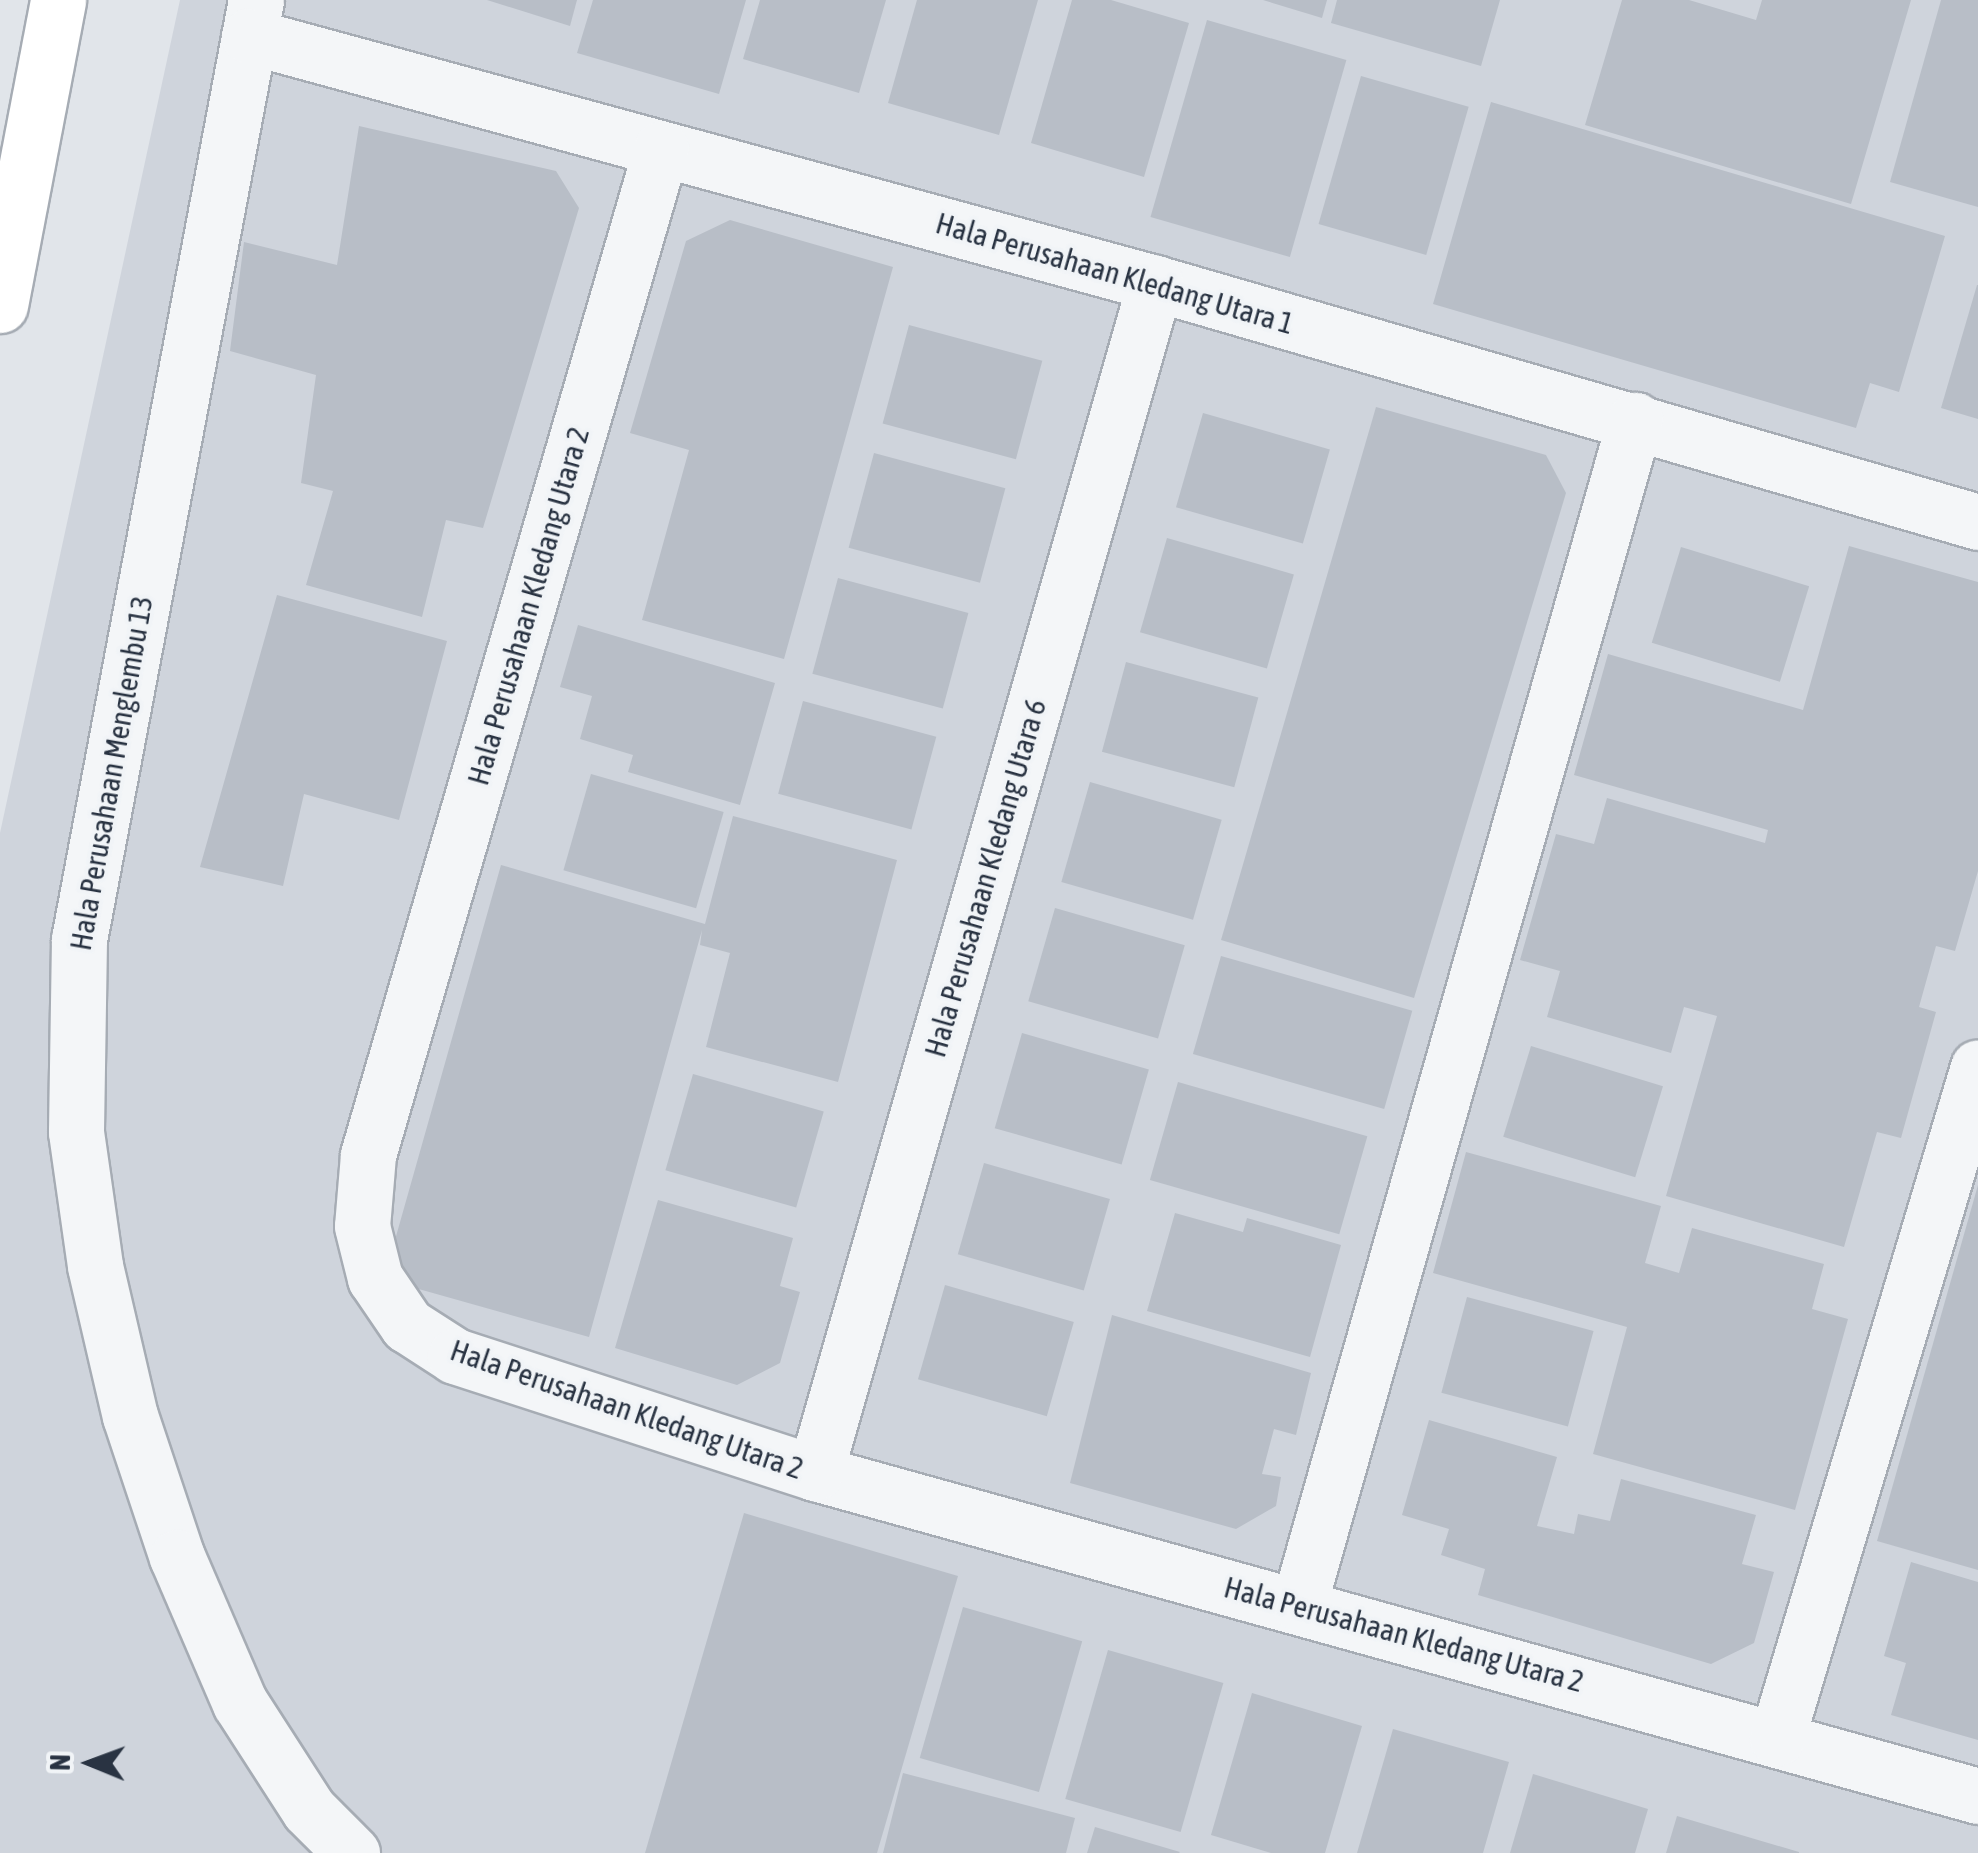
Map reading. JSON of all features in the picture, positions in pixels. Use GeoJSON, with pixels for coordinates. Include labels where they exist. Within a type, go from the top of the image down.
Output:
{"type":"FeatureCollection","features":[{"type":"Feature","properties":{"kind":"main road"},"geometry":{"type":"LineString","coordinates":[[0,305],[58,0]]}},
{"type":"Feature","properties":{"kind":"street","name":"Hala Perusahaan Kledang Utara 1"},"geometry":{"type":"LineString","coordinates":[[252,18],[661,149],[1154,283],[1978,522]]}},
{"type":"Feature","properties":{"kind":"street","name":"Hala Perusahaan Menglembu 13"},"geometry":{"type":"LineString","coordinates":[[252,18],[79,939],[76,1132],[108,1322],[177,1557],[240,1703],[309,1810],[352,1853]]}},
{"type":"Feature","properties":{"kind":"street","name":"Hala Perusahaan Kledang Utara 2"},"geometry":{"type":"LineString","coordinates":[[661,149],[368,1155],[362,1226],[375,1278],[408,1325],[454,1356],[815,1473],[1299,1604],[1978,1796]]}},
{"type":"Feature","properties":{"kind":"street","name":"Hala Perusahaan Kledang Utara 6"},"geometry":{"type":"LineString","coordinates":[[815,1473],[1154,283]]}},
{"type":"Feature","properties":{"kind":"street"},"geometry":{"type":"LineString","coordinates":[[1299,1604],[1635,420]]}},
{"type":"Feature","properties":{"kind":"street"},"geometry":{"type":"LineString","coordinates":[[1778,1738],[1978,1066]]}},
{"type":"Feature","properties":{"kind":"shaded area"},"geometry":{"type":"Polygon","coordinates":[[[180,0],[1978,0],[1978,1853],[0,1853],[0,833],[180,0]]]}},
{"type":"Feature","properties":{"kind":"building"},"geometry":{"type":"Polygon","coordinates":[[[487,0],[577,0],[570,26],[487,0]]]}},
{"type":"Feature","properties":{"kind":"building"},"geometry":{"type":"Polygon","coordinates":[[[593,0],[746,0],[719,94],[577,53],[593,0]]]}},
{"type":"Feature","properties":{"kind":"building"},"geometry":{"type":"Polygon","coordinates":[[[760,0],[886,0],[859,93],[743,59],[760,0]]]}},
{"type":"Feature","properties":{"kind":"building"},"geometry":{"type":"Polygon","coordinates":[[[917,0],[1038,0],[999,135],[888,103],[917,0]]]}},
{"type":"Feature","properties":{"kind":"building"},"geometry":{"type":"Polygon","coordinates":[[[1072,0],[1111,0],[1189,23],[1144,177],[1031,143],[1072,0]]]}},
{"type":"Feature","properties":{"kind":"building"},"geometry":{"type":"Polygon","coordinates":[[[1263,0],[1327,0],[1322,18],[1263,0]]]}},
{"type":"Feature","properties":{"kind":"building"},"geometry":{"type":"Polygon","coordinates":[[[1337,0],[1500,0],[1481,66],[1331,23],[1337,0]]]}},
{"type":"Feature","properties":{"kind":"building"},"geometry":{"type":"Polygon","coordinates":[[[1622,0],[1689,0],[1756,20],[1762,0],[1911,0],[1851,204],[1585,125],[1622,0]]]}},
{"type":"Feature","properties":{"kind":"building"},"geometry":{"type":"Polygon","coordinates":[[[1941,0],[1978,0],[1978,207],[1890,182],[1941,0]]]}},
{"type":"Feature","properties":{"kind":"building"},"geometry":{"type":"Polygon","coordinates":[[[1207,20],[1346,60],[1290,257],[1150,217],[1207,20]]]}},
{"type":"Feature","properties":{"kind":"building"},"geometry":{"type":"Polygon","coordinates":[[[1361,76],[1469,107],[1426,255],[1319,224],[1361,76]]]}},
{"type":"Feature","properties":{"kind":"building"},"geometry":{"type":"Polygon","coordinates":[[[1491,102],[1945,236],[1899,392],[1870,383],[1856,428],[1433,304],[1491,102]]]}},
{"type":"Feature","properties":{"kind":"building"},"geometry":{"type":"Polygon","coordinates":[[[359,126],[556,171],[579,208],[483,528],[446,520],[422,617],[306,585],[333,491],[301,483],[316,375],[230,351],[244,242],[337,265],[359,126]]]}},
{"type":"Feature","properties":{"kind":"building"},"geometry":{"type":"Polygon","coordinates":[[[730,220],[893,267],[784,659],[642,620],[689,450],[630,433],[686,241],[730,220]]]}},
{"type":"Feature","properties":{"kind":"building"},"geometry":{"type":"Polygon","coordinates":[[[1978,285],[1978,419],[1941,408],[1978,285]]]}},
{"type":"Feature","properties":{"kind":"building"},"geometry":{"type":"Polygon","coordinates":[[[909,325],[1042,361],[1016,459],[883,424],[909,325]]]}},
{"type":"Feature","properties":{"kind":"building"},"geometry":{"type":"Polygon","coordinates":[[[1376,407],[1546,455],[1566,493],[1414,998],[1221,940],[1376,407]]]}},
{"type":"Feature","properties":{"kind":"building"},"geometry":{"type":"Polygon","coordinates":[[[1203,413],[1330,449],[1303,544],[1176,507],[1203,413]]]}},
{"type":"Feature","properties":{"kind":"building"},"geometry":{"type":"Polygon","coordinates":[[[874,453],[1005,488],[980,583],[849,548],[874,453]]]}},
{"type":"Feature","properties":{"kind":"building"},"geometry":{"type":"Polygon","coordinates":[[[1167,538],[1294,574],[1267,669],[1140,632],[1167,538]]]}},
{"type":"Feature","properties":{"kind":"building"},"geometry":{"type":"Polygon","coordinates":[[[1849,546],[1978,582],[1978,871],[1955,951],[1936,946],[1919,1007],[1936,1012],[1901,1138],[1877,1132],[1844,1247],[1666,1196],[1717,1016],[1684,1007],[1671,1053],[1547,1017],[1560,971],[1520,960],[1556,834],[1594,844],[1607,798],[1765,843],[1768,830],[1574,775],[1608,654],[1803,710],[1849,546]]]}},
{"type":"Feature","properties":{"kind":"building"},"geometry":{"type":"Polygon","coordinates":[[[1681,547],[1809,586],[1780,682],[1652,643],[1681,547]]]}},
{"type":"Feature","properties":{"kind":"building"},"geometry":{"type":"Polygon","coordinates":[[[838,578],[968,613],[943,709],[812,674],[838,578]]]}},
{"type":"Feature","properties":{"kind":"building"},"geometry":{"type":"Polygon","coordinates":[[[277,595],[447,641],[399,820],[304,794],[283,886],[200,867],[277,595]]]}},
{"type":"Feature","properties":{"kind":"building"},"geometry":{"type":"Polygon","coordinates":[[[578,625],[775,683],[740,805],[628,772],[633,755],[580,739],[592,696],[560,687],[578,625]]]}},
{"type":"Feature","properties":{"kind":"building"},"geometry":{"type":"Polygon","coordinates":[[[1126,662],[1258,697],[1234,787],[1102,752],[1126,662]]]}},
{"type":"Feature","properties":{"kind":"building"},"geometry":{"type":"Polygon","coordinates":[[[803,701],[936,737],[911,829],[778,794],[803,701]]]}},
{"type":"Feature","properties":{"kind":"building"},"geometry":{"type":"Polygon","coordinates":[[[591,774],[724,812],[696,908],[563,870],[591,774]]]}},
{"type":"Feature","properties":{"kind":"building"},"geometry":{"type":"Polygon","coordinates":[[[1090,782],[1222,820],[1193,920],[1061,882],[1090,782]]]}},
{"type":"Feature","properties":{"kind":"building"},"geometry":{"type":"Polygon","coordinates":[[[733,816],[897,860],[838,1082],[706,1047],[730,953],[700,945],[702,930],[589,1337],[408,1286],[391,1254],[501,865],[705,924],[733,816]]]}},
{"type":"Feature","properties":{"kind":"building"},"geometry":{"type":"Polygon","coordinates":[[[1055,908],[1185,945],[1158,1038],[1028,1001],[1055,908]]]}},
{"type":"Feature","properties":{"kind":"building"},"geometry":{"type":"Polygon","coordinates":[[[1221,956],[1412,1011],[1384,1109],[1193,1054],[1221,956]]]}},
{"type":"Feature","properties":{"kind":"building"},"geometry":{"type":"Polygon","coordinates":[[[1022,1033],[1149,1069],[1122,1165],[995,1128],[1022,1033]]]}},
{"type":"Feature","properties":{"kind":"building"},"geometry":{"type":"Polygon","coordinates":[[[1531,1046],[1663,1086],[1635,1177],[1503,1137],[1531,1046]]]}},
{"type":"Feature","properties":{"kind":"building"},"geometry":{"type":"Polygon","coordinates":[[[693,1074],[824,1111],[796,1208],[665,1170],[693,1074]]]}},
{"type":"Feature","properties":{"kind":"building"},"geometry":{"type":"Polygon","coordinates":[[[1178,1082],[1367,1136],[1339,1234],[1150,1180],[1178,1082]]]}},
{"type":"Feature","properties":{"kind":"building"},"geometry":{"type":"Polygon","coordinates":[[[1466,1152],[1661,1206],[1645,1263],[1679,1273],[1692,1228],[1824,1264],[1812,1309],[1848,1319],[1795,1510],[1593,1454],[1627,1327],[1433,1273],[1466,1152]]]}},
{"type":"Feature","properties":{"kind":"building"},"geometry":{"type":"Polygon","coordinates":[[[984,1163],[1110,1199],[1084,1290],[958,1254],[984,1163]]]}},
{"type":"Feature","properties":{"kind":"building"},"geometry":{"type":"Polygon","coordinates":[[[1978,1185],[1978,1570],[1877,1541],[1978,1185]]]}},
{"type":"Feature","properties":{"kind":"building"},"geometry":{"type":"Polygon","coordinates":[[[658,1200],[793,1238],[780,1286],[800,1292],[780,1363],[737,1385],[615,1348],[658,1200]]]}},
{"type":"Feature","properties":{"kind":"building"},"geometry":{"type":"Polygon","coordinates":[[[1175,1213],[1243,1232],[1247,1218],[1341,1245],[1310,1357],[1147,1311],[1175,1213]]]}},
{"type":"Feature","properties":{"kind":"building"},"geometry":{"type":"Polygon","coordinates":[[[945,1285],[1074,1322],[1047,1416],[918,1379],[945,1285]]]}},
{"type":"Feature","properties":{"kind":"building"},"geometry":{"type":"Polygon","coordinates":[[[1467,1297],[1594,1331],[1568,1427],[1441,1393],[1467,1297]]]}},
{"type":"Feature","properties":{"kind":"building"},"geometry":{"type":"Polygon","coordinates":[[[1112,1315],[1311,1373],[1296,1435],[1274,1429],[1262,1474],[1281,1477],[1276,1506],[1236,1529],[1070,1483],[1112,1315]]]}},
{"type":"Feature","properties":{"kind":"building"},"geometry":{"type":"Polygon","coordinates":[[[1429,1420],[1557,1457],[1537,1526],[1574,1534],[1578,1514],[1610,1521],[1621,1479],[1756,1515],[1742,1564],[1774,1572],[1754,1643],[1711,1664],[1478,1595],[1485,1569],[1441,1555],[1449,1529],[1402,1515],[1429,1420]]]}},
{"type":"Feature","properties":{"kind":"building"},"geometry":{"type":"Polygon","coordinates":[[[744,1513],[958,1576],[877,1853],[645,1853],[744,1513]]]}},
{"type":"Feature","properties":{"kind":"building"},"geometry":{"type":"Polygon","coordinates":[[[1911,1562],[1978,1582],[1978,1740],[1891,1715],[1906,1663],[1884,1656],[1911,1562]]]}},
{"type":"Feature","properties":{"kind":"building"},"geometry":{"type":"Polygon","coordinates":[[[963,1607],[1082,1641],[1039,1792],[920,1758],[963,1607]]]}},
{"type":"Feature","properties":{"kind":"building"},"geometry":{"type":"Polygon","coordinates":[[[1108,1650],[1223,1683],[1181,1832],[1065,1799],[1108,1650]]]}},
{"type":"Feature","properties":{"kind":"building"},"geometry":{"type":"Polygon","coordinates":[[[1252,1693],[1362,1726],[1325,1853],[1271,1853],[1211,1835],[1252,1693]]]}},
{"type":"Feature","properties":{"kind":"building"},"geometry":{"type":"Polygon","coordinates":[[[1393,1729],[1509,1762],[1483,1853],[1357,1853],[1393,1729]]]}},
{"type":"Feature","properties":{"kind":"building"},"geometry":{"type":"Polygon","coordinates":[[[903,1773],[1075,1818],[1066,1853],[883,1853],[903,1773]]]}},
{"type":"Feature","properties":{"kind":"building"},"geometry":{"type":"Polygon","coordinates":[[[1533,1774],[1648,1809],[1635,1853],[1510,1853],[1533,1774]]]}},
{"type":"Feature","properties":{"kind":"building"},"geometry":{"type":"Polygon","coordinates":[[[1677,1816],[1799,1852],[1799,1853],[1666,1853],[1677,1816]]]}},
{"type":"Feature","properties":{"kind":"building"},"geometry":{"type":"Polygon","coordinates":[[[1095,1827],[1180,1852],[1087,1853],[1095,1827]]]}}]}
